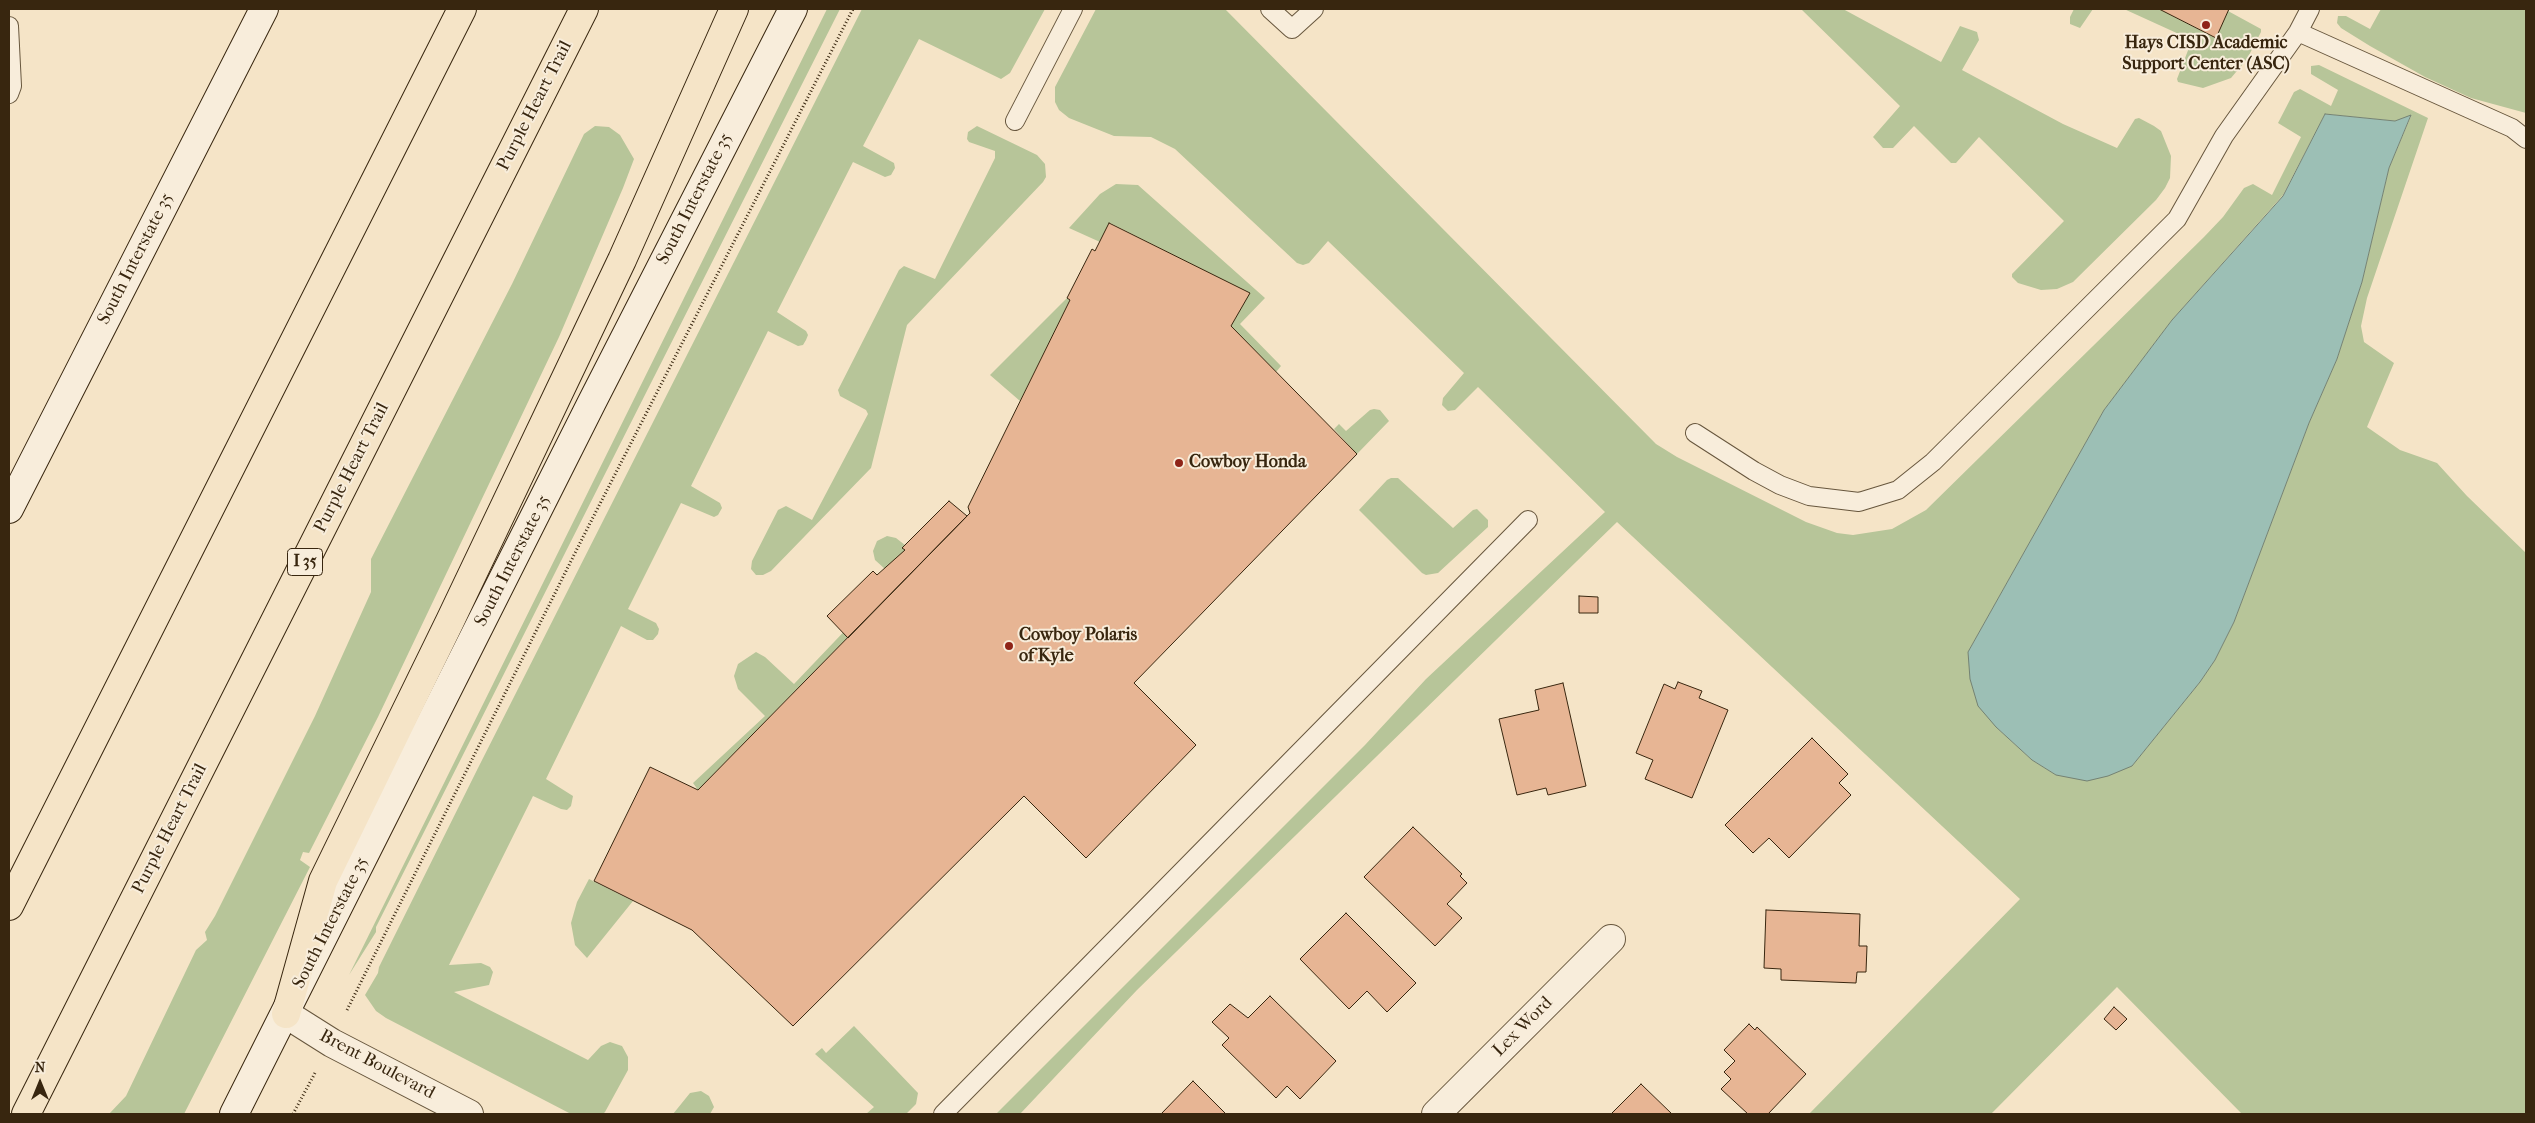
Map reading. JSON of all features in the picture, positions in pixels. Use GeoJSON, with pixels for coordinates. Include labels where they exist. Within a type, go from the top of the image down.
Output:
{"type":"FeatureCollection","features":[{"type":"Feature","properties":{"kind":"highway"},"geometry":{"type":"LineString","coordinates":[[9,906],[462,9]]}},
{"type":"Feature","properties":{"kind":"highway","name":"Purple Heart Trail"},"geometry":{"type":"LineString","coordinates":[[26,1114],[584,9]]}},
{"type":"Feature","properties":{"kind":"highway"},"geometry":{"type":"LineString","coordinates":[[286,1014],[323,881],[455,612],[622,260],[734,9]]}},
{"type":"Feature","properties":{"kind":"main road","name":"South Interstate 35"},"geometry":{"type":"LineString","coordinates":[[9,509],[264,9]]}},
{"type":"Feature","properties":{"kind":"main road","name":"South Interstate 35"},"geometry":{"type":"LineString","coordinates":[[234,1114],[793,9]]}},
{"type":"Feature","properties":{"kind":"main road","name":"Lex Word"},"geometry":{"type":"LineString","coordinates":[[1436,1114],[1611,939]]}},
{"type":"Feature","properties":{"kind":"main road","name":"Brent Boulevard"},"geometry":{"type":"LineString","coordinates":[[286,1014],[332,1043],[469,1114]]}},
{"type":"Feature","properties":{"kind":"lane"},"geometry":{"type":"LineString","coordinates":[[1015,121],[1073,9]]}},
{"type":"Feature","properties":{"kind":"lane"},"geometry":{"type":"LineString","coordinates":[[1270,9],[1292,29],[1314,9]]}},
{"type":"Feature","properties":{"kind":"lane"},"geometry":{"type":"LineString","coordinates":[[1695,433],[1754,471],[1780,485],[1809,496],[1859,502],[1898,490],[1933,462],[2177,219],[2224,136],[2298,32],[2310,9]]}},
{"type":"Feature","properties":{"kind":"lane"},"geometry":{"type":"LineString","coordinates":[[9,26],[12,86],[9,94]]}},
{"type":"Feature","properties":{"kind":"lane"},"geometry":{"type":"LineString","coordinates":[[2298,32],[2512,128],[2526,139]]}},
{"type":"Feature","properties":{"kind":"lane"},"geometry":{"type":"LineString","coordinates":[[943,1114],[1528,520]]}},
{"type":"Feature","properties":{"kind":"path"},"geometry":{"type":"LineString","coordinates":[[358,986],[579,546],[853,9]]}},
{"type":"Feature","properties":{"kind":"path"},"geometry":{"type":"LineString","coordinates":[[293,1114],[302,1096]]}},
{"type":"Feature","properties":{"kind":"green space"},"geometry":{"type":"Polygon","coordinates":[[[827,9],[840,9],[376,927],[376,932],[349,975],[827,9]]]}},
{"type":"Feature","properties":{"kind":"green space"},"geometry":{"type":"Polygon","coordinates":[[[862,9],[1045,9],[1010,73],[1001,79],[919,39],[863,146],[894,163],[895,168],[891,175],[885,177],[853,162],[777,312],[806,331],[808,335],[806,340],[803,345],[798,346],[768,331],[691,486],[720,503],[722,508],[718,515],[714,517],[681,503],[628,609],[656,623],[659,629],[658,634],[653,640],[647,640],[621,626],[546,779],[573,796],[571,806],[567,810],[561,809],[533,796],[449,965],[481,963],[490,967],[493,972],[489,985],[454,992],[588,1060],[601,1046],[610,1042],[622,1046],[628,1057],[628,1070],[605,1112],[603,1114],[571,1114],[386,1018],[376,1011],[365,995],[378,973],[379,967],[478,768],[862,9]]]}},
{"type":"Feature","properties":{"kind":"green space"},"geometry":{"type":"Polygon","coordinates":[[[1096,9],[1225,9],[1656,444],[1677,457],[1806,522],[1837,533],[1853,535],[1892,529],[1926,510],[2204,237],[2223,217],[2244,188],[2253,184],[2272,195],[2301,137],[2278,123],[2294,92],[2300,89],[2331,106],[2338,90],[2311,74],[2311,66],[2319,65],[2428,118],[2367,298],[2361,326],[2364,342],[2394,363],[2367,427],[2400,450],[2437,463],[2467,496],[2526,553],[2526,1114],[2242,1114],[2117,987],[1991,1114],[1809,1114],[2020,899],[1617,522],[1137,990],[1020,1114],[996,1114],[1365,745],[1426,679],[1605,512],[1478,387],[1455,410],[1448,411],[1442,405],[1443,398],[1464,373],[1328,241],[1309,263],[1303,265],[1297,263],[1175,149],[1151,137],[1114,136],[1069,118],[1059,110],[1055,102],[1055,87],[1096,9]],[[2325,114],[2283,195],[2172,320],[2104,410],[1968,652],[1996,727],[2032,760],[2056,775],[2132,766],[2200,682],[2215,660],[2234,622],[2309,423],[2337,359],[2362,282],[2389,168],[2411,116],[2395,121],[2325,114]]]}},
{"type":"Feature","properties":{"kind":"green space"},"geometry":{"type":"Polygon","coordinates":[[[1801,9],[1843,9],[1941,62],[1960,26],[1977,32],[1979,40],[1962,70],[2063,124],[2117,148],[2135,119],[2139,118],[2161,131],[2171,156],[2170,178],[2156,200],[2073,282],[2057,289],[2041,290],[2018,283],[2012,277],[2012,274],[2064,221],[1979,137],[1956,163],[1951,163],[1914,126],[1893,148],[1883,148],[1873,137],[1900,106],[1801,9]]]}},
{"type":"Feature","properties":{"kind":"green space"},"geometry":{"type":"Polygon","coordinates":[[[2074,9],[2093,9],[2080,28],[2070,24],[2070,17],[2074,9]]]}},
{"type":"Feature","properties":{"kind":"green space"},"geometry":{"type":"Polygon","coordinates":[[[2124,9],[2159,9],[2215,38],[2228,11],[2261,29],[2261,32],[2247,59],[2231,78],[2203,88],[2178,82],[2177,79],[2192,40],[2124,9]]]}},
{"type":"Feature","properties":{"kind":"green space"},"geometry":{"type":"Polygon","coordinates":[[[2381,9],[2526,9],[2526,113],[2471,98],[2425,77],[2370,46],[2341,28],[2337,23],[2338,16],[2346,16],[2370,29],[2381,9]]]}},
{"type":"Feature","properties":{"kind":"green space"},"geometry":{"type":"Polygon","coordinates":[[[595,126],[609,127],[620,135],[634,159],[623,188],[559,337],[378,717],[309,853],[303,852],[300,860],[310,867],[184,1114],[109,1114],[126,1096],[196,950],[207,940],[205,932],[215,916],[315,716],[371,592],[371,559],[512,284],[584,134],[595,126]]]}},
{"type":"Feature","properties":{"kind":"green space"},"geometry":{"type":"Polygon","coordinates":[[[977,126],[1037,155],[1045,164],[1046,177],[907,325],[871,468],[771,571],[763,575],[756,575],[751,569],[752,561],[778,510],[786,506],[812,520],[868,414],[866,410],[840,396],[838,390],[899,270],[904,266],[935,279],[995,158],[995,151],[969,142],[967,139],[968,132],[977,126]]]}},
{"type":"Feature","properties":{"kind":"green space"},"geometry":{"type":"Polygon","coordinates":[[[1116,184],[1138,185],[1265,298],[1240,324],[1281,366],[1276,372],[1231,326],[1249,293],[1110,223],[1100,242],[1069,228],[1100,194],[1116,184]]]}},
{"type":"Feature","properties":{"kind":"green space"},"geometry":{"type":"Polygon","coordinates":[[[1067,298],[1070,300],[1020,401],[990,375],[1067,298]]]}},
{"type":"Feature","properties":{"kind":"green space"},"geometry":{"type":"Polygon","coordinates":[[[1370,410],[1380,410],[1389,421],[1357,454],[1334,429],[1339,424],[1346,431],[1370,410]]]}},
{"type":"Feature","properties":{"kind":"green space"},"geometry":{"type":"Polygon","coordinates":[[[1391,478],[1398,478],[1453,528],[1473,510],[1477,509],[1488,520],[1488,527],[1438,573],[1426,575],[1422,573],[1359,510],[1391,478]]]}},
{"type":"Feature","properties":{"kind":"green space"},"geometry":{"type":"Polygon","coordinates":[[[887,536],[896,538],[924,560],[698,790],[693,783],[765,716],[738,689],[734,676],[738,664],[756,652],[765,657],[794,684],[895,578],[875,560],[873,551],[877,541],[887,536]]]}},
{"type":"Feature","properties":{"kind":"green space"},"geometry":{"type":"Polygon","coordinates":[[[589,879],[633,901],[587,958],[575,945],[571,923],[577,902],[589,879]]]}},
{"type":"Feature","properties":{"kind":"green space"},"geometry":{"type":"Polygon","coordinates":[[[854,1026],[918,1093],[916,1104],[906,1114],[866,1114],[874,1107],[815,1054],[822,1048],[826,1053],[854,1026]]]}},
{"type":"Feature","properties":{"kind":"green space"},"geometry":{"type":"Polygon","coordinates":[[[701,1091],[709,1096],[714,1107],[710,1114],[673,1114],[690,1093],[701,1091]]]}},
{"type":"Feature","properties":{"kind":"water"},"geometry":{"type":"Polygon","coordinates":[[[2325,114],[2395,121],[2411,115],[2389,168],[2362,282],[2337,359],[2309,423],[2234,622],[2215,660],[2200,682],[2132,766],[2108,776],[2087,781],[2056,775],[2032,760],[1996,727],[1978,706],[1970,679],[1968,652],[2104,410],[2172,320],[2283,196],[2325,114]]]}},
{"type":"Feature","properties":{"kind":"building","name":"Hays CISD Academic Support Center (ASC)"},"geometry":{"type":"Polygon","coordinates":[[[2159,9],[2229,9],[2216,38],[2159,9]]]}},
{"type":"Feature","properties":{"kind":"building"},"geometry":{"type":"Polygon","coordinates":[[[1109,223],[1250,293],[1231,326],[1357,454],[1134,683],[1196,745],[1086,858],[1024,796],[793,1026],[692,930],[594,881],[650,767],[698,790],[970,513],[968,507],[1070,300],[1067,298],[1092,249],[1095,251],[1109,223]]]}},
{"type":"Feature","properties":{"kind":"building"},"geometry":{"type":"Polygon","coordinates":[[[949,501],[967,516],[848,638],[827,616],[873,571],[877,575],[905,550],[902,548],[949,501]]]}},
{"type":"Feature","properties":{"kind":"building"},"geometry":{"type":"Polygon","coordinates":[[[1579,596],[1598,597],[1598,613],[1579,613],[1579,596]]]}},
{"type":"Feature","properties":{"kind":"building"},"geometry":{"type":"Polygon","coordinates":[[[1678,682],[1702,691],[1699,698],[1728,710],[1692,798],[1645,779],[1653,760],[1636,753],[1664,684],[1675,689],[1678,682]]]}},
{"type":"Feature","properties":{"kind":"building"},"geometry":{"type":"Polygon","coordinates":[[[1563,683],[1586,786],[1548,795],[1546,788],[1517,795],[1499,719],[1539,710],[1535,690],[1563,683]]]}},
{"type":"Feature","properties":{"kind":"building"},"geometry":{"type":"Polygon","coordinates":[[[1812,738],[1848,774],[1839,783],[1851,795],[1789,858],[1769,838],[1753,853],[1725,825],[1812,738]]]}},
{"type":"Feature","properties":{"kind":"building"},"geometry":{"type":"Polygon","coordinates":[[[1413,827],[1462,874],[1460,876],[1467,883],[1447,904],[1462,918],[1435,946],[1364,877],[1413,827]]]}},
{"type":"Feature","properties":{"kind":"building"},"geometry":{"type":"Polygon","coordinates":[[[1766,910],[1860,914],[1859,946],[1867,946],[1866,972],[1857,972],[1856,983],[1781,980],[1781,969],[1764,968],[1766,910]]]}},
{"type":"Feature","properties":{"kind":"building"},"geometry":{"type":"Polygon","coordinates":[[[1346,913],[1416,983],[1387,1012],[1367,991],[1349,1009],[1300,959],[1346,913]]]}},
{"type":"Feature","properties":{"kind":"building"},"geometry":{"type":"Polygon","coordinates":[[[1270,996],[1336,1061],[1300,1099],[1287,1086],[1276,1098],[1222,1045],[1229,1038],[1212,1022],[1230,1004],[1248,1018],[1270,996]]]}},
{"type":"Feature","properties":{"kind":"building"},"geometry":{"type":"Polygon","coordinates":[[[2114,1007],[2127,1019],[2116,1030],[2104,1019],[2114,1007]]]}},
{"type":"Feature","properties":{"kind":"building"},"geometry":{"type":"Polygon","coordinates":[[[1749,1024],[1755,1030],[1757,1027],[1806,1074],[1768,1114],[1748,1114],[1721,1089],[1731,1079],[1724,1072],[1735,1061],[1724,1050],[1749,1024]]]}},
{"type":"Feature","properties":{"kind":"building"},"geometry":{"type":"Polygon","coordinates":[[[1193,1081],[1226,1114],[1161,1114],[1193,1081]]]}},
{"type":"Feature","properties":{"kind":"building"},"geometry":{"type":"Polygon","coordinates":[[[1641,1084],[1672,1114],[1611,1114],[1641,1084]]]}},
{"type":"Feature","properties":{"kind":"place","name":"Hays CISD Academic Support Center (ASC)"},"geometry":{"type":"Point","coordinates":[2206,25]}},
{"type":"Feature","properties":{"kind":"place","name":"Cowboy Honda"},"geometry":{"type":"Point","coordinates":[1179,463]}},
{"type":"Feature","properties":{"kind":"place","name":"Cowboy Polaris of Kyle"},"geometry":{"type":"Point","coordinates":[1009,646]}}]}
